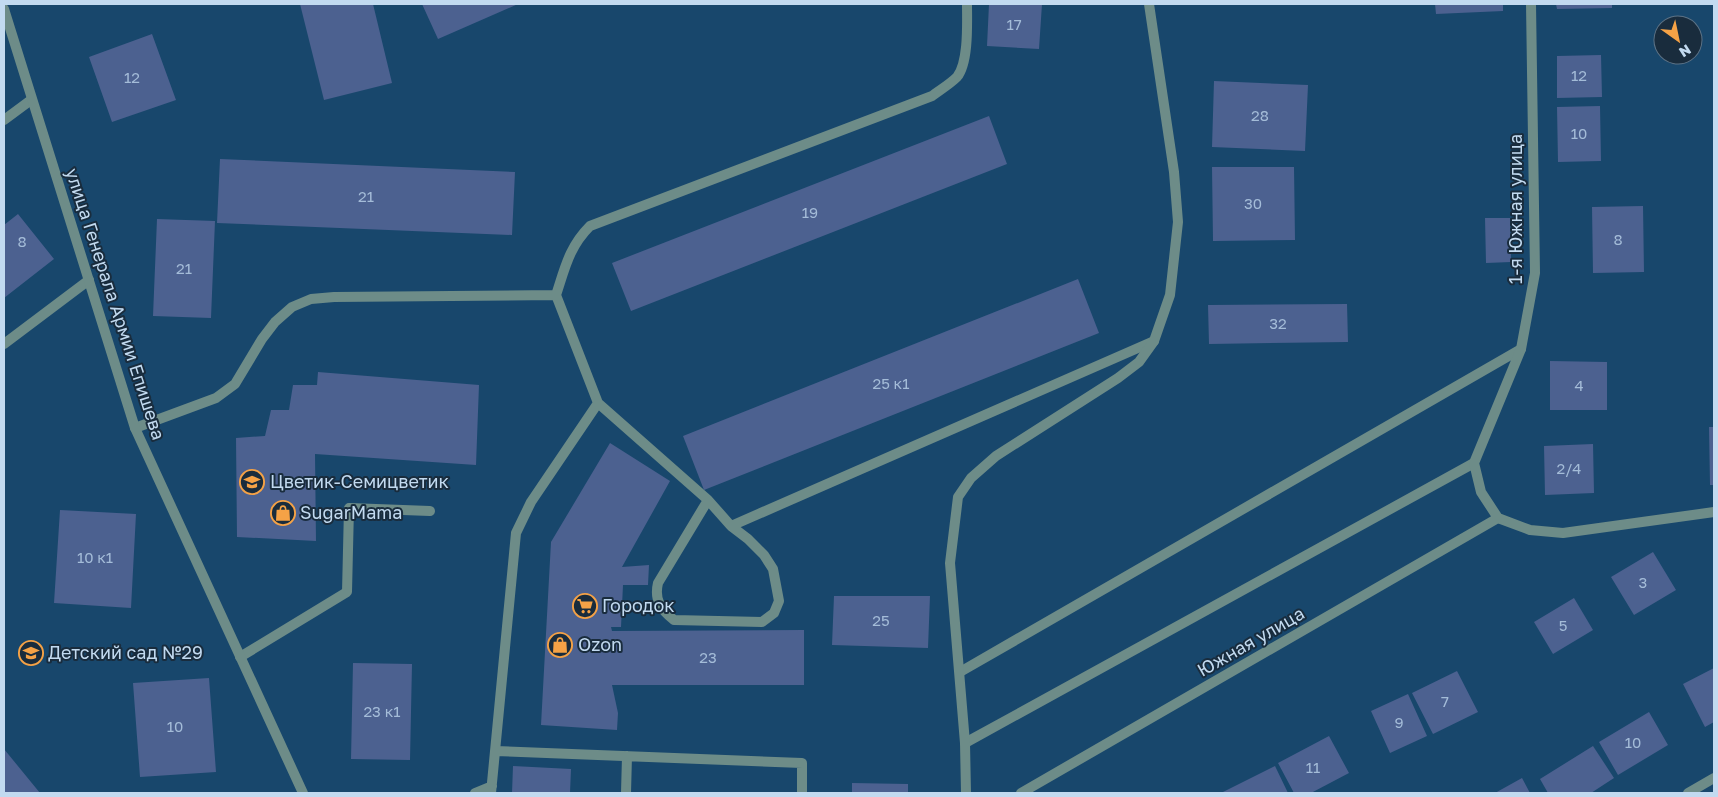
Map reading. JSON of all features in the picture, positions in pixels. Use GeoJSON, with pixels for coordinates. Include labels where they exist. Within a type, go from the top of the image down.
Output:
{"type":"FeatureCollection","features":[{"type":"Feature","properties":{"kind":"street"},"geometry":{"type":"LineString","coordinates":[[708,500],[658,583],[656,593],[658,603],[665,613],[674,620],[762,622],[774,613],[779,601],[773,569],[769,561],[748,539],[731,526],[708,500],[598,403],[556,295],[576,241],[590,226],[932,96],[958,76],[967,41],[967,4]]}},
{"type":"Feature","properties":{"kind":"street"},"geometry":{"type":"LineString","coordinates":[[966,793],[965,743],[950,563],[958,497],[971,478],[996,456],[1118,378],[1139,362],[1154,341],[1170,295],[1178,222],[1174,172],[1149,4]]}},
{"type":"Feature","properties":{"kind":"street","name":"1-я Южная улица"},"geometry":{"type":"LineString","coordinates":[[1474,463],[1521,349],[1535,274],[1531,4]]}},
{"type":"Feature","properties":{"kind":"street","name":"улица Генерала Армии Епишева"},"geometry":{"type":"LineString","coordinates":[[4,9],[135,428],[303,793]]}},
{"type":"Feature","properties":{"kind":"street"},"geometry":{"type":"LineString","coordinates":[[4,120],[31,100]]}},
{"type":"Feature","properties":{"kind":"street"},"geometry":{"type":"LineString","coordinates":[[4,344],[88,280]]}},
{"type":"Feature","properties":{"kind":"street"},"geometry":{"type":"LineString","coordinates":[[135,428],[216,398],[235,384],[262,339],[275,322],[292,307],[311,299],[334,297],[556,295]]}},
{"type":"Feature","properties":{"kind":"street"},"geometry":{"type":"LineString","coordinates":[[731,526],[1154,341]]}},
{"type":"Feature","properties":{"kind":"street"},"geometry":{"type":"LineString","coordinates":[[960,672],[1521,349]]}},
{"type":"Feature","properties":{"kind":"street"},"geometry":{"type":"LineString","coordinates":[[475,793],[492,790],[516,533],[531,502],[598,403]]}},
{"type":"Feature","properties":{"kind":"street"},"geometry":{"type":"LineString","coordinates":[[965,743],[1474,463],[1481,492],[1498,518],[1530,530],[1563,533],[1714,512]]}},
{"type":"Feature","properties":{"kind":"street"},"geometry":{"type":"LineString","coordinates":[[240,657],[347,592],[349,508],[430,511]]}},
{"type":"Feature","properties":{"kind":"street","name":"Южная улица"},"geometry":{"type":"LineString","coordinates":[[1021,793],[1498,518]]}},
{"type":"Feature","properties":{"kind":"street"},"geometry":{"type":"LineString","coordinates":[[495,750],[802,763],[802,793]]}},
{"type":"Feature","properties":{"kind":"street"},"geometry":{"type":"LineString","coordinates":[[626,793],[627,756]]}},
{"type":"Feature","properties":{"kind":"street"},"geometry":{"type":"LineString","coordinates":[[1688,793],[1714,778]]}},
{"type":"Feature","properties":{"kind":"building"},"geometry":{"type":"Polygon","coordinates":[[[300,4],[373,4],[392,83],[324,100],[300,4]]]}},
{"type":"Feature","properties":{"kind":"building"},"geometry":{"type":"Polygon","coordinates":[[[422,4],[518,4],[438,39],[422,4]]]}},
{"type":"Feature","properties":{"kind":"building"},"geometry":{"type":"Polygon","coordinates":[[[989,4],[1042,4],[1039,49],[987,46],[989,4]]]}},
{"type":"Feature","properties":{"kind":"building"},"geometry":{"type":"Polygon","coordinates":[[[1435,4],[1503,4],[1503,11],[1436,14],[1435,4]]]}},
{"type":"Feature","properties":{"kind":"building"},"geometry":{"type":"Polygon","coordinates":[[[1556,4],[1612,4],[1612,8],[1557,9],[1556,4]]]}},
{"type":"Feature","properties":{"kind":"building"},"geometry":{"type":"Polygon","coordinates":[[[152,34],[176,100],[112,122],[89,57],[152,34]]]}},
{"type":"Feature","properties":{"kind":"building"},"geometry":{"type":"Polygon","coordinates":[[[1601,55],[1602,97],[1557,98],[1557,56],[1601,55]]]}},
{"type":"Feature","properties":{"kind":"building"},"geometry":{"type":"Polygon","coordinates":[[[1214,81],[1308,85],[1305,151],[1212,147],[1214,81]]]}},
{"type":"Feature","properties":{"kind":"building"},"geometry":{"type":"Polygon","coordinates":[[[1600,106],[1601,161],[1558,162],[1557,107],[1600,106]]]}},
{"type":"Feature","properties":{"kind":"building"},"geometry":{"type":"Polygon","coordinates":[[[989,116],[1007,164],[631,311],[612,263],[989,116]]]}},
{"type":"Feature","properties":{"kind":"building"},"geometry":{"type":"Polygon","coordinates":[[[220,159],[515,172],[512,235],[217,223],[220,159]]]}},
{"type":"Feature","properties":{"kind":"building"},"geometry":{"type":"Polygon","coordinates":[[[1212,167],[1294,167],[1295,240],[1213,241],[1212,167]]]}},
{"type":"Feature","properties":{"kind":"building"},"geometry":{"type":"Polygon","coordinates":[[[1643,206],[1644,272],[1593,273],[1592,207],[1643,206]]]}},
{"type":"Feature","properties":{"kind":"building"},"geometry":{"type":"Polygon","coordinates":[[[18,214],[54,259],[4,298],[4,225],[18,214]]]}},
{"type":"Feature","properties":{"kind":"building"},"geometry":{"type":"Polygon","coordinates":[[[1485,218],[1510,218],[1511,262],[1486,263],[1485,218]]]}},
{"type":"Feature","properties":{"kind":"building"},"geometry":{"type":"Polygon","coordinates":[[[157,219],[215,221],[211,318],[153,316],[157,219]]]}},
{"type":"Feature","properties":{"kind":"building"},"geometry":{"type":"Polygon","coordinates":[[[1078,279],[1099,333],[704,490],[683,436],[1078,279]]]}},
{"type":"Feature","properties":{"kind":"building"},"geometry":{"type":"Polygon","coordinates":[[[1347,304],[1348,342],[1209,344],[1208,305],[1347,304]]]}},
{"type":"Feature","properties":{"kind":"building"},"geometry":{"type":"Polygon","coordinates":[[[1550,361],[1607,362],[1607,410],[1550,410],[1550,361]]]}},
{"type":"Feature","properties":{"kind":"building"},"geometry":{"type":"Polygon","coordinates":[[[318,372],[479,385],[476,465],[315,454],[316,541],[237,537],[236,438],[265,436],[271,410],[289,410],[293,385],[317,385],[318,372]]]}},
{"type":"Feature","properties":{"kind":"building"},"geometry":{"type":"Polygon","coordinates":[[[1709,427],[1714,427],[1714,485],[1710,485],[1709,427]]]}},
{"type":"Feature","properties":{"kind":"building","name":"Городок"},"geometry":{"type":"Polygon","coordinates":[[[610,443],[670,481],[622,567],[649,565],[648,585],[623,585],[621,627],[611,627],[612,631],[804,630],[804,685],[612,685],[618,713],[617,730],[541,725],[551,542],[610,443]]]}},
{"type":"Feature","properties":{"kind":"building"},"geometry":{"type":"Polygon","coordinates":[[[1593,444],[1594,493],[1545,495],[1544,446],[1593,444]]]}},
{"type":"Feature","properties":{"kind":"building"},"geometry":{"type":"Polygon","coordinates":[[[60,510],[136,514],[131,608],[54,603],[60,510]]]}},
{"type":"Feature","properties":{"kind":"building"},"geometry":{"type":"Polygon","coordinates":[[[1653,552],[1676,590],[1634,615],[1611,577],[1653,552]]]}},
{"type":"Feature","properties":{"kind":"building"},"geometry":{"type":"Polygon","coordinates":[[[834,596],[930,596],[928,648],[832,645],[834,596]]]}},
{"type":"Feature","properties":{"kind":"building"},"geometry":{"type":"Polygon","coordinates":[[[1574,598],[1593,630],[1553,654],[1534,622],[1574,598]]]}},
{"type":"Feature","properties":{"kind":"building"},"geometry":{"type":"Polygon","coordinates":[[[353,663],[412,664],[410,760],[351,759],[353,663]]]}},
{"type":"Feature","properties":{"kind":"building"},"geometry":{"type":"Polygon","coordinates":[[[1714,668],[1714,722],[1705,727],[1683,684],[1714,668]]]}},
{"type":"Feature","properties":{"kind":"building"},"geometry":{"type":"Polygon","coordinates":[[[1457,671],[1478,712],[1433,734],[1412,693],[1457,671]]]}},
{"type":"Feature","properties":{"kind":"building"},"geometry":{"type":"Polygon","coordinates":[[[209,678],[216,772],[140,777],[133,683],[209,678]]]}},
{"type":"Feature","properties":{"kind":"building"},"geometry":{"type":"Polygon","coordinates":[[[1408,694],[1427,736],[1390,753],[1371,711],[1408,694]]]}},
{"type":"Feature","properties":{"kind":"building"},"geometry":{"type":"Polygon","coordinates":[[[1649,712],[1668,745],[1618,775],[1599,742],[1649,712]]]}},
{"type":"Feature","properties":{"kind":"building"},"geometry":{"type":"Polygon","coordinates":[[[1329,736],[1349,773],[1311,793],[1294,793],[1278,763],[1329,736]]]}},
{"type":"Feature","properties":{"kind":"building"},"geometry":{"type":"Polygon","coordinates":[[[1593,746],[1614,778],[1591,793],[1548,793],[1540,779],[1593,746]]]}},
{"type":"Feature","properties":{"kind":"building"},"geometry":{"type":"Polygon","coordinates":[[[4,749],[40,793],[4,793],[4,749]]]}},
{"type":"Feature","properties":{"kind":"building"},"geometry":{"type":"Polygon","coordinates":[[[513,766],[571,769],[570,793],[512,793],[513,766]]]}},
{"type":"Feature","properties":{"kind":"building"},"geometry":{"type":"Polygon","coordinates":[[[1275,766],[1288,793],[1221,793],[1275,766]]]}},
{"type":"Feature","properties":{"kind":"building"},"geometry":{"type":"Polygon","coordinates":[[[1522,778],[1530,793],[1495,793],[1522,778]]]}},
{"type":"Feature","properties":{"kind":"building"},"geometry":{"type":"Polygon","coordinates":[[[852,783],[908,784],[908,793],[852,793],[852,783]]]}},
{"type":"Feature","properties":{"kind":"place","name":"Цветик-Семицветик"},"geometry":{"type":"Point","coordinates":[252,482]}},
{"type":"Feature","properties":{"kind":"place","name":"SugarMama"},"geometry":{"type":"Point","coordinates":[283,513]}},
{"type":"Feature","properties":{"kind":"place","name":"Городок"},"geometry":{"type":"Point","coordinates":[585,606]}},
{"type":"Feature","properties":{"kind":"place","name":"Ozon"},"geometry":{"type":"Point","coordinates":[560,645]}},
{"type":"Feature","properties":{"kind":"place","name":"Детский сад №29"},"geometry":{"type":"Point","coordinates":[31,653]}}]}
